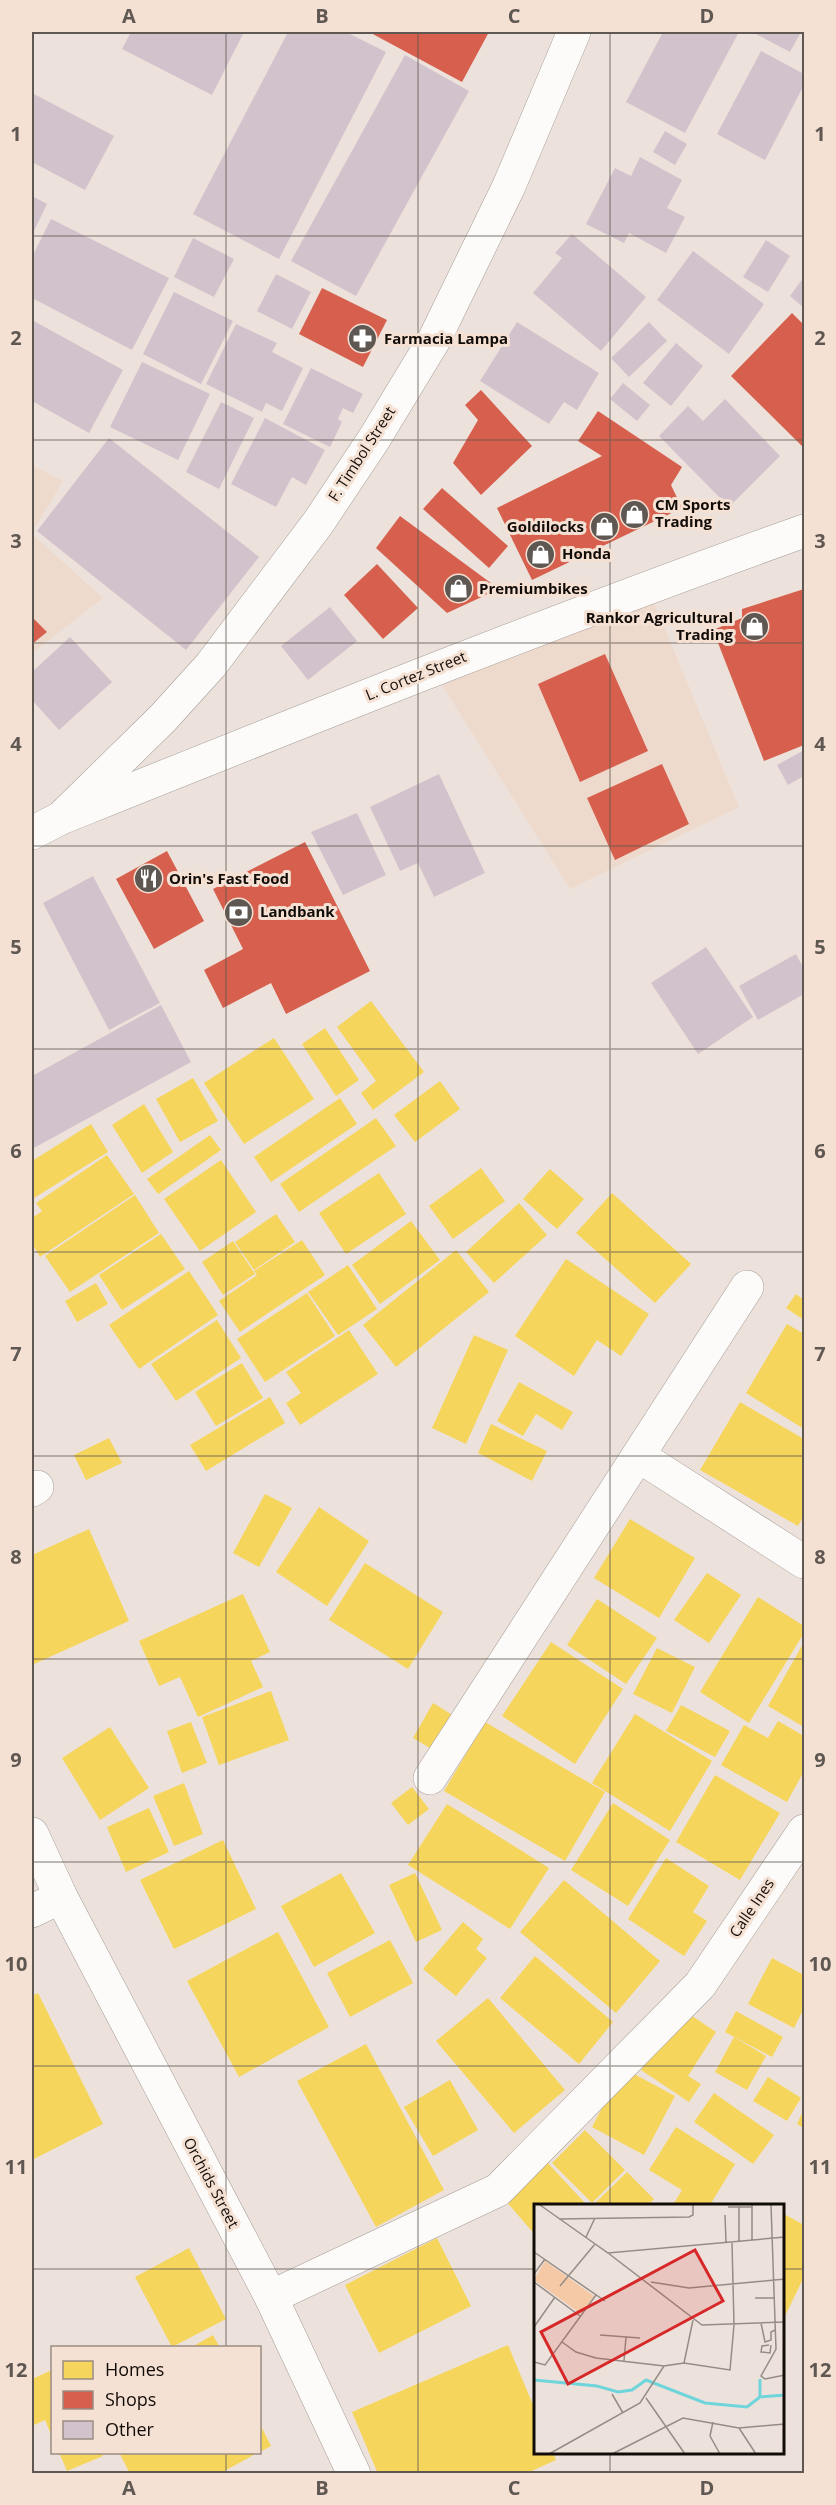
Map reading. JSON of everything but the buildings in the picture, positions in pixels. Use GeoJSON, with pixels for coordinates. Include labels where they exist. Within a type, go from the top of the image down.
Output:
{"type":"FeatureCollection","features":[{"type":"Feature","properties":{"kind":"street","name":"F. Timbol Street"},"geometry":{"type":"LineString","coordinates":[[61,818],[163,718],[212,665],[318,523],[374,439],[434,340],[508,186],[574,32]]}},
{"type":"Feature","properties":{"kind":"street","name":"L. Cortez Street"},"geometry":{"type":"LineString","coordinates":[[32,833],[61,818],[474,653],[639,590],[804,531]]}},
{"type":"Feature","properties":{"kind":"street"},"geometry":{"type":"LineString","coordinates":[[430,1778],[747,1287]]}},
{"type":"Feature","properties":{"kind":"street"},"geometry":{"type":"LineString","coordinates":[[639,1456],[804,1562]]}},
{"type":"Feature","properties":{"kind":"street","name":"Calle Ines"},"geometry":{"type":"LineString","coordinates":[[271,2297],[498,2190],[700,1985],[804,1831]]}},
{"type":"Feature","properties":{"kind":"street","name":"Orchids Street"},"geometry":{"type":"LineString","coordinates":[[32,1834],[61,1897],[271,2297],[354,2474]]}},
{"type":"Feature","properties":{"kind":"street"},"geometry":{"type":"LineString","coordinates":[[32,1911],[61,1897]]}},
{"type":"Feature","properties":{"kind":"shaded area"},"geometry":{"type":"Polygon","coordinates":[[[32,465],[63,481],[32,533],[32,465]]]}},
{"type":"Feature","properties":{"kind":"shaded area"},"geometry":{"type":"Polygon","coordinates":[[[32,534],[103,598],[32,653],[32,534]]]}},
{"type":"Feature","properties":{"kind":"shaded area"},"geometry":{"type":"Polygon","coordinates":[[[652,598],[739,807],[570,889],[442,685],[652,598]]]}},
{"type":"Feature","properties":{"kind":"place","name":"Farmacia Lampa"},"geometry":{"type":"Point","coordinates":[363,339]}},
{"type":"Feature","properties":{"kind":"place","name":"CM Sports Trading"},"geometry":{"type":"Point","coordinates":[634,514]}},
{"type":"Feature","properties":{"kind":"place","name":"Goldilocks"},"geometry":{"type":"Point","coordinates":[605,527]}},
{"type":"Feature","properties":{"kind":"place","name":"Honda"},"geometry":{"type":"Point","coordinates":[541,554]}},
{"type":"Feature","properties":{"kind":"place","name":"Premiumbikes"},"geometry":{"type":"Point","coordinates":[458,589]}},
{"type":"Feature","properties":{"kind":"place","name":"Rankor Agricultural Trading"},"geometry":{"type":"Point","coordinates":[754,627]}},
{"type":"Feature","properties":{"kind":"place","name":"Orin's Fast Food"},"geometry":{"type":"Point","coordinates":[148,879]}},
{"type":"Feature","properties":{"kind":"place","name":"Landbank"},"geometry":{"type":"Point","coordinates":[239,912]}}]}
